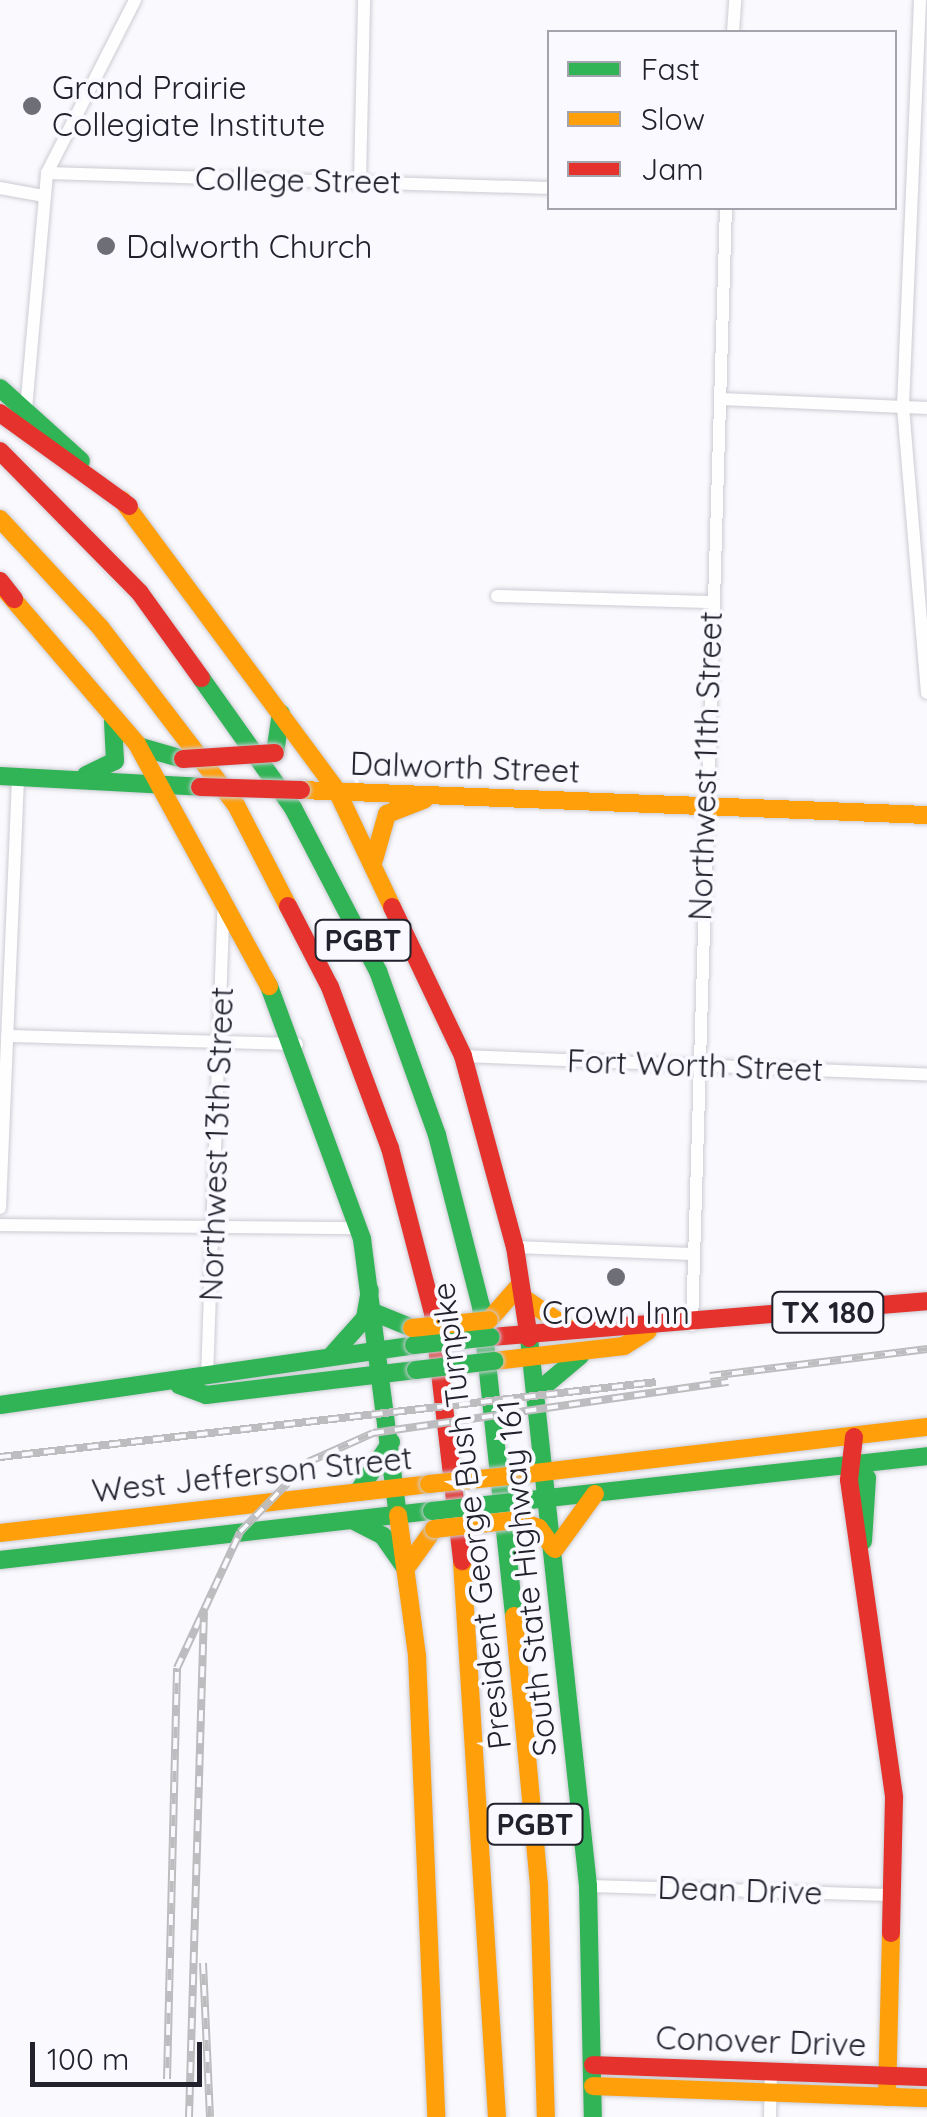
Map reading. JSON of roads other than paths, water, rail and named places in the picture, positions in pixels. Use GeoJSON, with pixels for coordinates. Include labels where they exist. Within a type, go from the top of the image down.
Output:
{"type":"FeatureCollection","features":[{"type":"Feature","properties":{"kind":"main road"},"geometry":{"type":"LineString","coordinates":[[0,388],[129,506]]}},
{"type":"Feature","properties":{"kind":"main road"},"geometry":{"type":"LineString","coordinates":[[0,413],[129,506]]}},
{"type":"Feature","properties":{"kind":"main road","name":"President George Bush Turnpike"},"geometry":{"type":"LineString","coordinates":[[0,450],[140,593],[294,808],[378,972],[437,1135],[480,1306],[508,1551],[534,1811],[546,2117]]}},
{"type":"Feature","properties":{"kind":"main road","name":"South State Highway 161"},"geometry":{"type":"LineString","coordinates":[[129,506],[278,702],[337,791],[374,861],[463,1056],[516,1247],[533,1356],[588,1886],[593,2117]]}},
{"type":"Feature","properties":{"kind":"main road","name":"President George Bush Turnpike"},"geometry":{"type":"LineString","coordinates":[[0,520],[100,628],[236,806],[330,987],[390,1148],[432,1313],[461,1538],[496,2117]]}},
{"type":"Feature","properties":{"kind":"main road"},"geometry":{"type":"LineString","coordinates":[[5,589],[136,744],[163,783],[224,893],[297,1044],[359,1228],[407,1570],[431,1836],[436,2117]]}},
{"type":"Feature","properties":{"kind":"main road"},"geometry":{"type":"LineString","coordinates":[[136,744],[184,759],[275,753],[285,730],[278,702]]}},
{"type":"Feature","properties":{"kind":"main road"},"geometry":{"type":"LineString","coordinates":[[71,779],[115,760],[108,712]]}},
{"type":"Feature","properties":{"kind":"main road","name":"Dalworth Street"},"geometry":{"type":"LineString","coordinates":[[9,777],[927,815]]}},
{"type":"Feature","properties":{"kind":"main road"},"geometry":{"type":"LineString","coordinates":[[374,861],[388,814],[442,796]]}},
{"type":"Feature","properties":{"kind":"main road"},"geometry":{"type":"LineString","coordinates":[[332,1355],[365,1318],[370,1290]]}},
{"type":"Feature","properties":{"kind":"main road"},"geometry":{"type":"LineString","coordinates":[[490,1328],[521,1291],[568,1328]]}},
{"type":"Feature","properties":{"kind":"main road","name":"TX 180"},"geometry":{"type":"LineString","coordinates":[[0,1405],[179,1385],[207,1369],[378,1350],[413,1337],[490,1328],[529,1333],[568,1328],[648,1330],[927,1301]]}},
{"type":"Feature","properties":{"kind":"main road"},"geometry":{"type":"LineString","coordinates":[[373,1312],[413,1337]]}},
{"type":"Feature","properties":{"kind":"main road","name":"TX 180"},"geometry":{"type":"LineString","coordinates":[[179,1385],[206,1396],[595,1349],[648,1330]]}},
{"type":"Feature","properties":{"kind":"main road"},"geometry":{"type":"LineString","coordinates":[[537,1392],[595,1349]]}},
{"type":"Feature","properties":{"kind":"main road","name":"West Jefferson Street"},"geometry":{"type":"LineString","coordinates":[[0,1532],[927,1427]]}},
{"type":"Feature","properties":{"kind":"main road"},"geometry":{"type":"LineString","coordinates":[[854,1437],[856,1465],[867,1478],[862,1541],[894,1798],[888,2097]]}},
{"type":"Feature","properties":{"kind":"main road"},"geometry":{"type":"LineString","coordinates":[[358,1492],[391,1441]]}},
{"type":"Feature","properties":{"kind":"main road","name":"West Jefferson Street"},"geometry":{"type":"LineString","coordinates":[[0,1560],[400,1515],[433,1520],[514,1511],[548,1499],[927,1456]]}},
{"type":"Feature","properties":{"kind":"main road"},"geometry":{"type":"LineString","coordinates":[[554,1551],[567,1521],[596,1494]]}},
{"type":"Feature","properties":{"kind":"main road"},"geometry":{"type":"LineString","coordinates":[[514,1511],[540,1528],[554,1551]]}},
{"type":"Feature","properties":{"kind":"main road"},"geometry":{"type":"LineString","coordinates":[[350,1520],[383,1536],[407,1570]]}},
{"type":"Feature","properties":{"kind":"main road"},"geometry":{"type":"LineString","coordinates":[[407,1570],[418,1540],[433,1520]]}},
{"type":"Feature","properties":{"kind":"main road","name":"Conover Drive"},"geometry":{"type":"LineString","coordinates":[[593,2065],[927,2078]]}},
{"type":"Feature","properties":{"kind":"main road","name":"Conover Drive"},"geometry":{"type":"LineString","coordinates":[[594,2086],[927,2098]]}},
{"type":"Feature","properties":{"kind":"street"},"geometry":{"type":"LineString","coordinates":[[26,409],[47,173],[135,0]]}},
{"type":"Feature","properties":{"kind":"street"},"geometry":{"type":"LineString","coordinates":[[360,180],[364,0]]}},
{"type":"Feature","properties":{"kind":"street"},"geometry":{"type":"LineString","coordinates":[[733,30],[735,0]]}},
{"type":"Feature","properties":{"kind":"street"},"geometry":{"type":"LineString","coordinates":[[920,0],[903,407],[927,693]]}},
{"type":"Feature","properties":{"kind":"street","name":"College Street"},"geometry":{"type":"LineString","coordinates":[[47,173],[547,188]]}},
{"type":"Feature","properties":{"kind":"street"},"geometry":{"type":"LineString","coordinates":[[0,188],[44,196]]}},
{"type":"Feature","properties":{"kind":"street","name":"Northwest 11th Street"},"geometry":{"type":"LineString","coordinates":[[692,1325],[703,807],[726,210]]}},
{"type":"Feature","properties":{"kind":"street"},"geometry":{"type":"LineString","coordinates":[[721,400],[927,408]]}},
{"type":"Feature","properties":{"kind":"street"},"geometry":{"type":"LineString","coordinates":[[497,596],[711,602]]}},
{"type":"Feature","properties":{"kind":"street"},"geometry":{"type":"LineString","coordinates":[[0,1208],[7,1036],[9,777]]}},
{"type":"Feature","properties":{"kind":"street","name":"Northwest 13th Street"},"geometry":{"type":"LineString","coordinates":[[206,1396],[224,893]]}},
{"type":"Feature","properties":{"kind":"street"},"geometry":{"type":"LineString","coordinates":[[7,1036],[297,1044]]}},
{"type":"Feature","properties":{"kind":"street","name":"Fort Worth Street"},"geometry":{"type":"LineString","coordinates":[[463,1056],[927,1074]]}},
{"type":"Feature","properties":{"kind":"street"},"geometry":{"type":"LineString","coordinates":[[0,1225],[213,1232],[238,1222],[359,1228]]}},
{"type":"Feature","properties":{"kind":"street"},"geometry":{"type":"LineString","coordinates":[[516,1247],[692,1254]]}},
{"type":"Feature","properties":{"kind":"street","name":"Dean Drive"},"geometry":{"type":"LineString","coordinates":[[588,1886],[892,1894]]}},
{"type":"Feature","properties":{"kind":"street"},"geometry":{"type":"LineString","coordinates":[[770,2117],[771,2071]]}},
{"type":"Feature","properties":{"kind":"railway"},"geometry":{"type":"LineString","coordinates":[[710,1376],[927,1349]]}},
{"type":"Feature","properties":{"kind":"railway"},"geometry":{"type":"LineString","coordinates":[[0,1457],[656,1382]]}},
{"type":"Feature","properties":{"kind":"railway"},"geometry":{"type":"LineString","coordinates":[[167,2079],[177,1668],[240,1532],[308,1462],[373,1433],[728,1382]]}},
{"type":"Feature","properties":{"kind":"railway"},"geometry":{"type":"LineString","coordinates":[[189,2117],[204,1612]]}},
{"type":"Feature","properties":{"kind":"railway"},"geometry":{"type":"LineString","coordinates":[[203,1963],[210,2117]]}},
{"type":"Feature","properties":{"kind":"place","name":"Grand Prairie Collegiate Institute"},"geometry":{"type":"Point","coordinates":[32,106]}},
{"type":"Feature","properties":{"kind":"place","name":"Dalworth Church"},"geometry":{"type":"Point","coordinates":[106,246]}},
{"type":"Feature","properties":{"kind":"place","name":"Crown Inn"},"geometry":{"type":"Point","coordinates":[616,1277]}}]}
